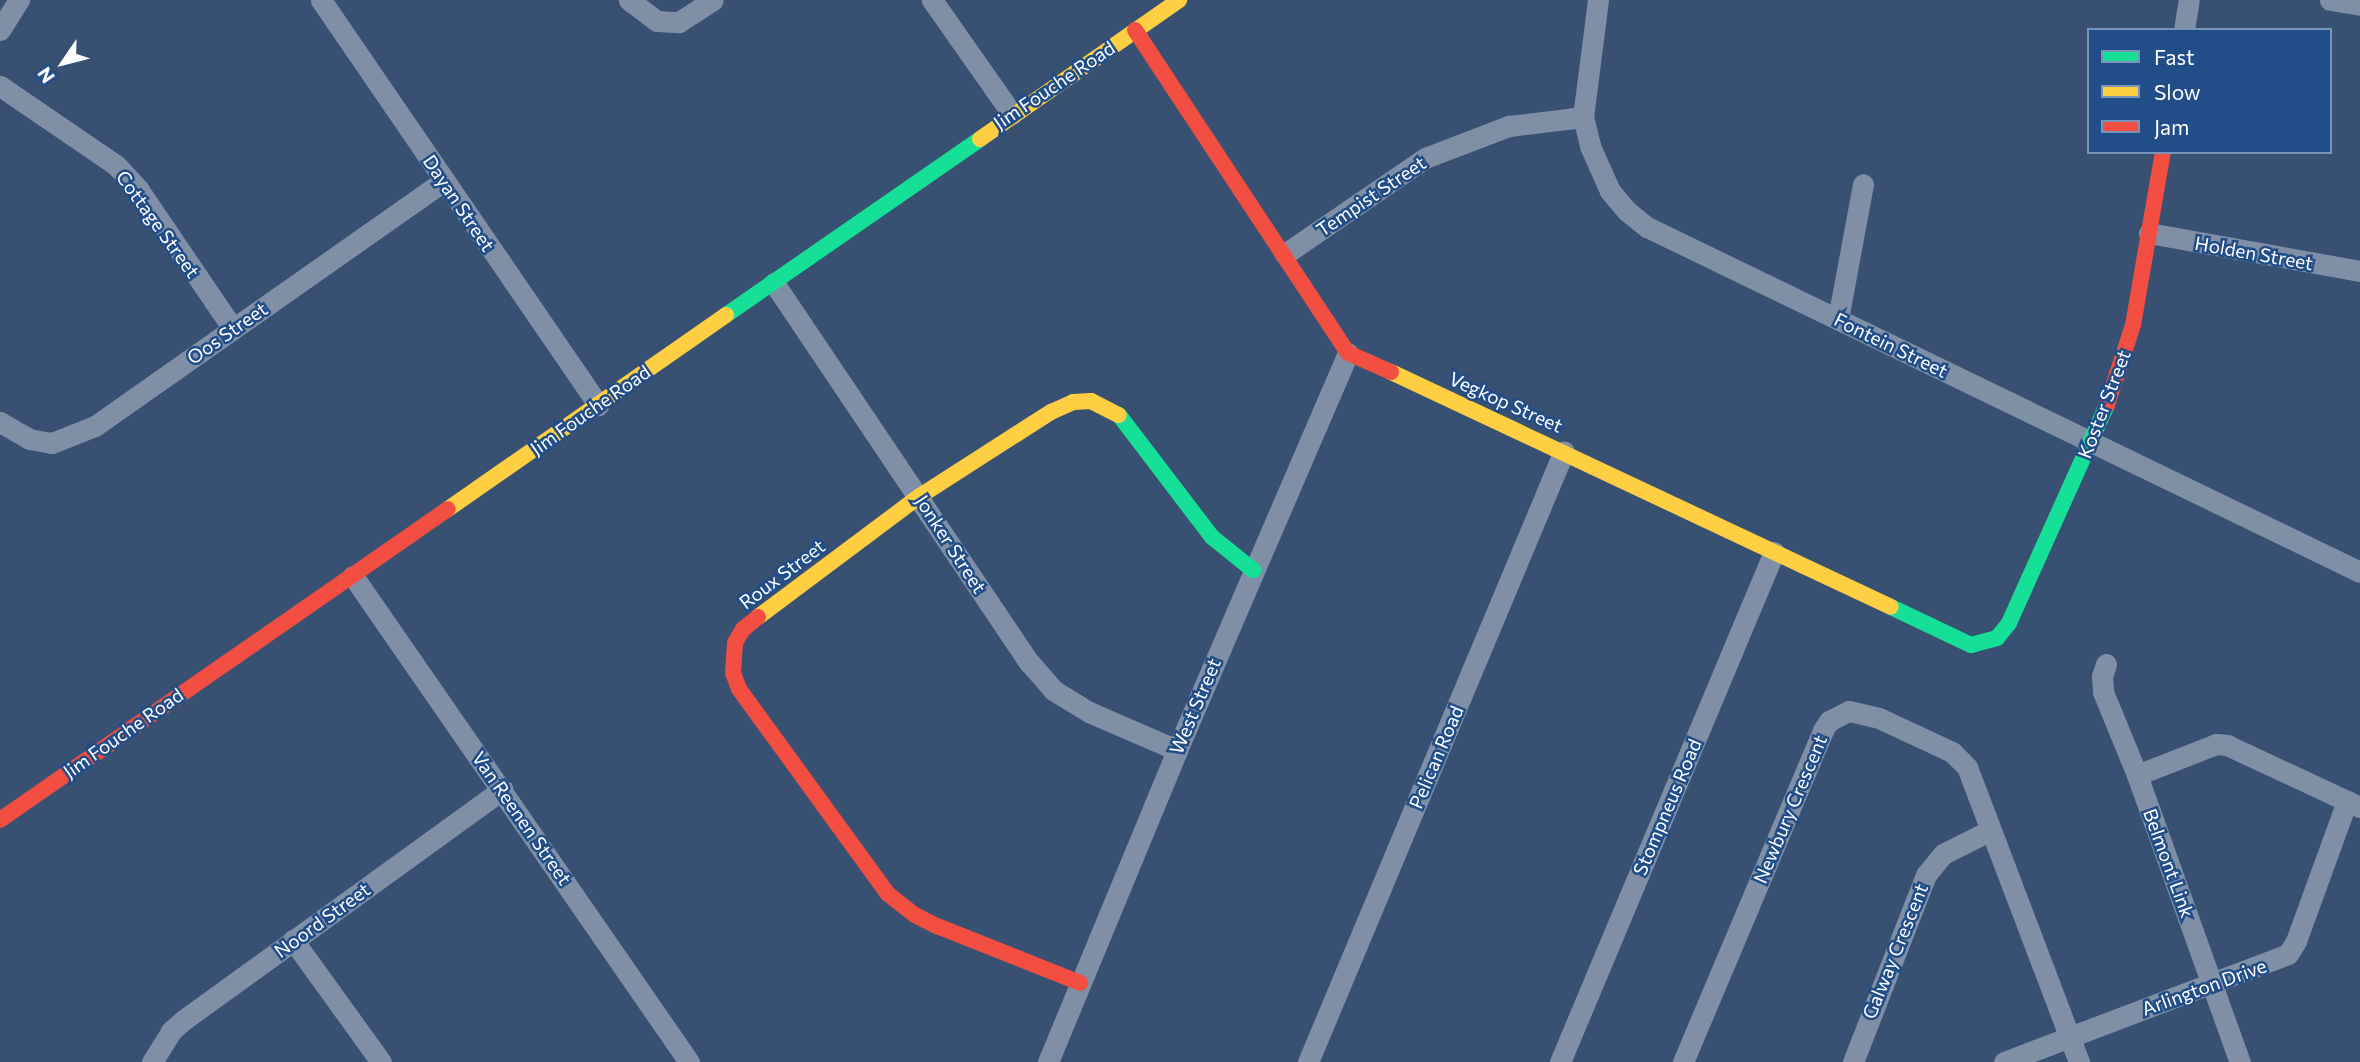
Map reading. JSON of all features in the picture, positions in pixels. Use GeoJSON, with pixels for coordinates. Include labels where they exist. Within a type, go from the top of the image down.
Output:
{"type":"FeatureCollection","features":[{"type":"Feature","properties":{"kind":"street"},"geometry":{"type":"LineString","coordinates":[[0,30],[19,0]]}},
{"type":"Feature","properties":{"kind":"street","name":"Dayan Street"},"geometry":{"type":"LineString","coordinates":[[321,0],[598,405]]}},
{"type":"Feature","properties":{"kind":"street"},"geometry":{"type":"LineString","coordinates":[[629,0],[657,21],[679,22],[713,0]]}},
{"type":"Feature","properties":{"kind":"street"},"geometry":{"type":"LineString","coordinates":[[932,0],[1012,114]]}},
{"type":"Feature","properties":{"kind":"street","name":"Jim Fouche Road"},"geometry":{"type":"LineString","coordinates":[[0,820],[1179,0]]}},
{"type":"Feature","properties":{"kind":"street","name":"Fontein Street"},"geometry":{"type":"LineString","coordinates":[[1598,0],[1583,117],[1590,146],[1609,191],[1637,219],[1700,255],[2360,572]]}},
{"type":"Feature","properties":{"kind":"street"},"geometry":{"type":"LineString","coordinates":[[2184,28],[2189,0]]}},
{"type":"Feature","properties":{"kind":"street"},"geometry":{"type":"LineString","coordinates":[[2330,0],[2360,5]]}},
{"type":"Feature","properties":{"kind":"street"},"geometry":{"type":"LineString","coordinates":[[1135,30],[1348,353]]}},
{"type":"Feature","properties":{"kind":"street","name":"Cottage Street"},"geometry":{"type":"LineString","coordinates":[[0,86],[116,165],[138,189],[233,329]]}},
{"type":"Feature","properties":{"kind":"street","name":"Tempist Street"},"geometry":{"type":"LineString","coordinates":[[1285,254],[1424,158],[1510,127],[1583,117]]}},
{"type":"Feature","properties":{"kind":"street","name":"Koster Street"},"geometry":{"type":"LineString","coordinates":[[1997,638],[2009,623],[2092,442],[2119,372],[2133,325],[2163,154]]}},
{"type":"Feature","properties":{"kind":"street","name":"Oos Street"},"geometry":{"type":"LineString","coordinates":[[0,422],[29,439],[52,443],[74,437],[95,426],[443,181]]}},
{"type":"Feature","properties":{"kind":"street"},"geometry":{"type":"LineString","coordinates":[[1838,319],[1863,184]]}},
{"type":"Feature","properties":{"kind":"street","name":"Holden Street"},"geometry":{"type":"LineString","coordinates":[[2149,233],[2360,271]]}},
{"type":"Feature","properties":{"kind":"street","name":"Jonker Street"},"geometry":{"type":"LineString","coordinates":[[774,284],[920,496],[1029,662],[1053,690],[1089,712],[1177,750]]}},
{"type":"Feature","properties":{"kind":"street","name":"Vegkop Street"},"geometry":{"type":"LineString","coordinates":[[1348,353],[1564,451],[1971,645],[1997,638]]}},
{"type":"Feature","properties":{"kind":"street","name":"West Street"},"geometry":{"type":"LineString","coordinates":[[1048,1062],[1253,570],[1348,353]]}},
{"type":"Feature","properties":{"kind":"street","name":"Roux Street"},"geometry":{"type":"LineString","coordinates":[[1080,983],[937,926],[899,904],[877,882],[745,697],[733,673],[734,643],[743,629],[920,496],[1051,412],[1073,402],[1091,401],[1117,412],[1138,436],[1212,537],[1253,570]]}},
{"type":"Feature","properties":{"kind":"street","name":"Pelican Road"},"geometry":{"type":"LineString","coordinates":[[1308,1062],[1564,451]]}},
{"type":"Feature","properties":{"kind":"street","name":"Stompneus Road"},"geometry":{"type":"LineString","coordinates":[[1560,1062],[1774,552]]}},
{"type":"Feature","properties":{"kind":"street","name":"Van Reenen Street"},"geometry":{"type":"LineString","coordinates":[[353,576],[503,789],[689,1062]]}},
{"type":"Feature","properties":{"kind":"street","name":"Belmont Link"},"geometry":{"type":"LineString","coordinates":[[2106,664],[2102,676],[2103,692],[2137,775],[2241,1062]]}},
{"type":"Feature","properties":{"kind":"street","name":"Newbury Crescent"},"geometry":{"type":"LineString","coordinates":[[1683,1062],[1822,730],[1829,720],[1849,710],[1864,713],[1960,757],[1973,779],[1989,831],[2079,1062]]}},
{"type":"Feature","properties":{"kind":"street"},"geometry":{"type":"LineString","coordinates":[[2137,775],[2216,744],[2227,745],[2353,804]]}},
{"type":"Feature","properties":{"kind":"street","name":"Noord Street"},"geometry":{"type":"LineString","coordinates":[[152,1062],[171,1031],[503,789]]}},
{"type":"Feature","properties":{"kind":"street","name":"Arlington Drive"},"geometry":{"type":"LineString","coordinates":[[2004,1062],[2281,958],[2293,948],[2353,804]]}},
{"type":"Feature","properties":{"kind":"street","name":"Galway Crescent"},"geometry":{"type":"LineString","coordinates":[[1853,1062],[1926,875],[1943,854],[1989,831]]}},
{"type":"Feature","properties":{"kind":"street"},"geometry":{"type":"LineString","coordinates":[[293,940],[381,1062]]}},
{"type":"Feature","properties":{"kind":"traffic: fast"},"geometry":{"type":"LineString","coordinates":[[726,315],[980,139]]}},
{"type":"Feature","properties":{"kind":"traffic: fast"},"geometry":{"type":"LineString","coordinates":[[1891,607],[1971,645],[1997,638],[2009,623],[2107,405]]}},
{"type":"Feature","properties":{"kind":"traffic: fast"},"geometry":{"type":"LineString","coordinates":[[1119,415],[1212,537],[1253,570]]}},
{"type":"Feature","properties":{"kind":"traffic: slow"},"geometry":{"type":"LineString","coordinates":[[980,139],[1179,0]]}},
{"type":"Feature","properties":{"kind":"traffic: slow"},"geometry":{"type":"LineString","coordinates":[[448,509],[726,315]]}},
{"type":"Feature","properties":{"kind":"traffic: slow"},"geometry":{"type":"LineString","coordinates":[[1391,372],[1891,607]]}},
{"type":"Feature","properties":{"kind":"traffic: slow"},"geometry":{"type":"LineString","coordinates":[[758,617],[920,496],[1051,412],[1073,402],[1091,401],[1119,415]]}},
{"type":"Feature","properties":{"kind":"traffic: jam"},"geometry":{"type":"LineString","coordinates":[[1135,30],[1348,353],[1391,372]]}},
{"type":"Feature","properties":{"kind":"traffic: jam"},"geometry":{"type":"LineString","coordinates":[[2107,405],[2133,325],[2163,154]]}},
{"type":"Feature","properties":{"kind":"traffic: jam"},"geometry":{"type":"LineString","coordinates":[[0,820],[448,509]]}},
{"type":"Feature","properties":{"kind":"traffic: jam"},"geometry":{"type":"LineString","coordinates":[[758,617],[743,629],[735,643],[733,673],[739,689],[888,894],[915,915],[937,926],[1080,983]]}}]}
